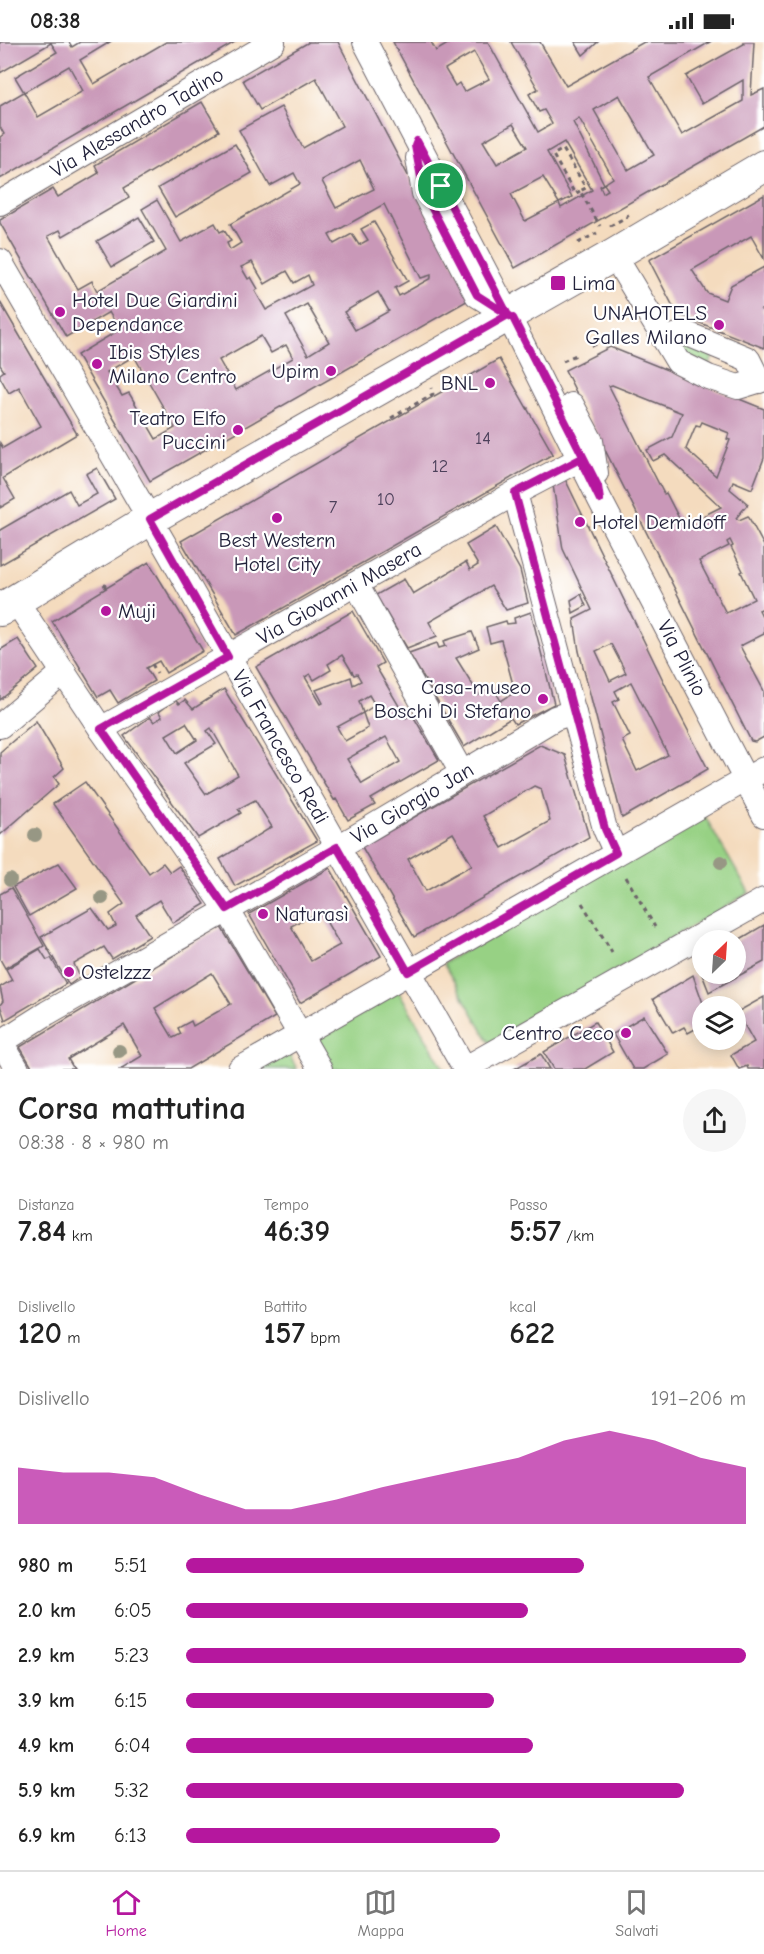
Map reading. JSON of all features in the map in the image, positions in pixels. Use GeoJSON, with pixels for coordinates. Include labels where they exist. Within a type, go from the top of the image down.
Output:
{"type":"FeatureCollection","features":[{"type":"Feature","properties":{"kind":"main road"},"geometry":{"type":"LineString","coordinates":[[8,605],[150,519],[511,317],[607,238],[764,166]]}},
{"type":"Feature","properties":{"kind":"street","name":"Via Alessandro Tadino"},"geometry":{"type":"LineString","coordinates":[[0,203],[273,42]]}},
{"type":"Feature","properties":{"kind":"street"},"geometry":{"type":"LineString","coordinates":[[365,42],[417,141],[415,146],[424,193],[477,295],[511,317]]}},
{"type":"Feature","properties":{"kind":"street"},"geometry":{"type":"LineString","coordinates":[[607,238],[664,339],[678,362],[711,360],[748,359],[758,376],[738,387],[711,360],[685,333],[664,339]]}},
{"type":"Feature","properties":{"kind":"street","name":"Via Francesco Redi"},"geometry":{"type":"LineString","coordinates":[[0,261],[464,1069]]}},
{"type":"Feature","properties":{"kind":"street","name":"Via Plinio"},"geometry":{"type":"LineString","coordinates":[[511,317],[580,459],[755,774],[764,815]]}},
{"type":"Feature","properties":{"kind":"street","name":"Via Plinio"},"geometry":{"type":"LineString","coordinates":[[511,317],[536,334],[591,441],[599,493]]}},
{"type":"Feature","properties":{"kind":"street","name":"Via Giovanni Masera"},"geometry":{"type":"LineString","coordinates":[[101,729],[515,493],[580,459]]}},
{"type":"Feature","properties":{"kind":"street"},"geometry":{"type":"LineString","coordinates":[[515,493],[605,829],[616,853]]}},
{"type":"Feature","properties":{"kind":"street"},"geometry":{"type":"LineString","coordinates":[[356,585],[462,773]]}},
{"type":"Feature","properties":{"kind":"street"},"geometry":{"type":"LineString","coordinates":[[8,605],[64,672],[101,729],[227,909],[320,1069]]}},
{"type":"Feature","properties":{"kind":"street"},"geometry":{"type":"LineString","coordinates":[[0,726],[64,672]]}},
{"type":"Feature","properties":{"kind":"street","name":"Via Giorgio Jan"},"geometry":{"type":"LineString","coordinates":[[1,1042],[47,1013],[337,847],[555,718],[574,712]]}},
{"type":"Feature","properties":{"kind":"street"},"geometry":{"type":"LineString","coordinates":[[240,1069],[755,774]]}},
{"type":"Feature","properties":{"kind":"street"},"geometry":{"type":"LineString","coordinates":[[464,1069],[764,900]]}},
{"type":"Feature","properties":{"kind":"street"},"geometry":{"type":"LineString","coordinates":[[1,1042],[17,1069]]}},
{"type":"Feature","properties":{"kind":"path"},"geometry":{"type":"LineString","coordinates":[[563,149],[586,188],[580,191],[575,194],[552,155],[563,149]]}},
{"type":"Feature","properties":{"kind":"path"},"geometry":{"type":"LineString","coordinates":[[580,191],[600,226]]}},
{"type":"Feature","properties":{"kind":"path"},"geometry":{"type":"LineString","coordinates":[[578,243],[607,238],[628,216],[625,211]]}},
{"type":"Feature","properties":{"kind":"path"},"geometry":{"type":"LineString","coordinates":[[592,346],[607,339]]}},
{"type":"Feature","properties":{"kind":"path"},"geometry":{"type":"LineString","coordinates":[[563,361],[576,354]]}},
{"type":"Feature","properties":{"kind":"path"},"geometry":{"type":"LineString","coordinates":[[391,418],[433,394],[431,388]]}},
{"type":"Feature","properties":{"kind":"path"},"geometry":{"type":"LineString","coordinates":[[104,584],[106,588]]}},
{"type":"Feature","properties":{"kind":"path"},"geometry":{"type":"LineString","coordinates":[[626,877],[655,927]]}},
{"type":"Feature","properties":{"kind":"path"},"geometry":{"type":"LineString","coordinates":[[582,903],[612,952]]}},
{"type":"Feature","properties":{"kind":"green space"},"geometry":{"type":"Polygon","coordinates":[[[675,343],[714,354],[709,366],[687,362],[675,343]]]}},
{"type":"Feature","properties":{"kind":"green space"},"geometry":{"type":"Polygon","coordinates":[[[703,813],[749,893],[490,1043],[443,963],[703,813]]]}},
{"type":"Feature","properties":{"kind":"green space"},"geometry":{"type":"Polygon","coordinates":[[[398,990],[444,1069],[333,1069],[315,1037],[398,990]]]}},
{"type":"Feature","properties":{"kind":"green space"},"geometry":{"type":"Polygon","coordinates":[[[288,1053],[297,1069],[261,1069],[288,1053]]]}},
{"type":"Feature","properties":{"kind":"building"},"geometry":{"type":"Polygon","coordinates":[[[0,42],[69,42],[72,47],[80,42],[110,42],[80,60],[94,84],[166,42],[235,42],[0,179],[0,137],[4,134],[0,127],[0,106],[24,92],[15,77],[57,52],[51,43],[0,73],[0,42]],[[69,66],[24,92],[38,117],[83,91],[69,66]]]}},
{"type":"Feature","properties":{"kind":"building"},"geometry":{"type":"Polygon","coordinates":[[[309,42],[338,42],[472,298],[150,481],[77,355],[119,330],[109,312],[66,337],[0,220],[53,189],[58,197],[99,173],[95,165],[202,102],[219,131],[124,188],[129,198],[63,236],[60,230],[48,236],[78,289],[92,281],[97,291],[166,251],[142,209],[157,200],[181,242],[215,223],[220,232],[224,230],[231,241],[227,243],[230,250],[241,243],[230,224],[300,184],[294,173],[270,186],[239,130],[281,107],[303,148],[342,126],[316,78],[260,110],[243,80],[309,42]],[[360,160],[322,181],[336,208],[374,189],[360,160]],[[384,204],[329,235],[334,244],[352,234],[359,245],[368,240],[361,229],[374,222],[408,281],[395,288],[399,296],[431,278],[431,275],[421,278],[384,204]],[[252,262],[241,267],[248,279],[251,277],[258,289],[255,291],[266,310],[312,285],[308,275],[294,283],[287,271],[265,284],[252,262]],[[378,292],[344,312],[355,330],[389,311],[378,292]],[[307,304],[286,316],[308,355],[329,342],[307,304]],[[261,336],[219,360],[236,390],[293,358],[286,345],[271,353],[261,336]],[[134,356],[107,372],[122,396],[129,393],[156,439],[175,428],[134,356]]]}},
{"type":"Feature","properties":{"kind":"building"},"geometry":{"type":"Polygon","coordinates":[[[393,42],[431,42],[436,51],[451,42],[488,42],[538,132],[552,124],[544,110],[539,112],[529,94],[538,89],[511,42],[540,42],[566,86],[644,42],[710,42],[649,77],[682,135],[743,101],[743,80],[702,104],[686,76],[744,44],[743,42],[754,42],[751,95],[764,89],[764,126],[515,268],[393,42]],[[474,52],[445,69],[455,86],[459,83],[464,92],[489,79],[474,52]],[[619,95],[594,110],[628,170],[654,155],[619,95]],[[579,118],[573,122],[604,184],[613,178],[579,118]],[[513,124],[483,141],[497,164],[527,147],[513,124]],[[564,142],[547,152],[572,197],[559,203],[561,208],[592,190],[564,142]],[[543,177],[511,194],[525,221],[559,203],[543,177]],[[604,184],[600,186],[603,193],[608,190],[604,184]]]}},
{"type":"Feature","properties":{"kind":"building"},"geometry":{"type":"Polygon","coordinates":[[[575,42],[598,42],[583,55],[575,42]]]}},
{"type":"Feature","properties":{"kind":"building"},"geometry":{"type":"Polygon","coordinates":[[[235,144],[252,173],[175,217],[158,188],[235,144]]]}},
{"type":"Feature","properties":{"kind":"building"},"geometry":{"type":"Polygon","coordinates":[[[764,195],[764,259],[751,236],[692,270],[707,293],[725,300],[731,285],[764,267],[764,309],[761,310],[764,312],[764,348],[677,314],[649,260],[764,195]]]}},
{"type":"Feature","properties":{"kind":"building"},"geometry":{"type":"Polygon","coordinates":[[[139,217],[154,242],[112,267],[97,241],[139,217]]]}},
{"type":"Feature","properties":{"kind":"building"},"geometry":{"type":"Polygon","coordinates":[[[0,302],[77,434],[3,478],[15,499],[0,508],[0,443],[3,448],[41,426],[19,387],[9,393],[0,377],[4,371],[0,365],[0,302]]]}},
{"type":"Feature","properties":{"kind":"building"},"geometry":{"type":"Polygon","coordinates":[[[610,347],[764,409],[764,458],[752,489],[733,481],[730,489],[748,504],[736,518],[739,520],[748,516],[764,546],[764,608],[759,610],[762,616],[764,615],[764,634],[740,646],[764,691],[764,737],[755,742],[751,741],[565,370],[610,347]],[[612,385],[609,386],[664,494],[666,493],[683,526],[721,507],[665,455],[653,461],[647,450],[672,437],[682,413],[612,385]],[[702,422],[700,426],[696,425],[686,449],[716,476],[730,440],[727,439],[729,433],[702,422]],[[730,540],[727,542],[729,546],[699,561],[726,613],[754,599],[731,547],[733,546],[730,540]]]}},
{"type":"Feature","properties":{"kind":"building"},"geometry":{"type":"Polygon","coordinates":[[[499,359],[553,454],[236,635],[181,541],[499,359]]]}},
{"type":"Feature","properties":{"kind":"building"},"geometry":{"type":"Polygon","coordinates":[[[97,468],[115,499],[0,565],[0,530],[69,490],[77,505],[97,494],[86,474],[97,468]]]}},
{"type":"Feature","properties":{"kind":"building"},"geometry":{"type":"Polygon","coordinates":[[[565,479],[708,769],[622,818],[579,651],[574,619],[592,610],[563,549],[553,485],[565,479]],[[611,644],[596,651],[610,681],[626,673],[611,644]],[[631,682],[615,691],[619,699],[613,702],[630,736],[622,740],[637,771],[668,755],[631,682]]]}},
{"type":"Feature","properties":{"kind":"building"},"geometry":{"type":"Polygon","coordinates":[[[496,527],[520,570],[528,603],[506,610],[491,586],[429,622],[437,636],[407,648],[376,595],[404,579],[413,594],[466,562],[470,570],[478,565],[466,545],[496,527]]]}},
{"type":"Feature","properties":{"kind":"building"},"geometry":{"type":"Polygon","coordinates":[[[149,562],[203,651],[166,673],[159,661],[146,668],[154,681],[118,703],[110,690],[98,697],[52,621],[149,562]]]}},
{"type":"Feature","properties":{"kind":"building"},"geometry":{"type":"Polygon","coordinates":[[[581,594],[586,606],[573,613],[571,600],[581,594]]]}},
{"type":"Feature","properties":{"kind":"building"},"geometry":{"type":"Polygon","coordinates":[[[353,611],[383,663],[376,667],[406,718],[412,714],[439,760],[371,799],[375,805],[348,820],[256,667],[353,611]],[[342,655],[328,664],[331,670],[314,680],[310,674],[305,677],[321,704],[323,703],[316,690],[351,677],[353,685],[361,681],[357,674],[354,675],[342,655]],[[369,695],[359,701],[363,713],[375,705],[369,695]],[[363,713],[337,727],[345,741],[368,728],[363,713]],[[386,737],[347,759],[362,784],[400,762],[386,737]]]}},
{"type":"Feature","properties":{"kind":"building"},"geometry":{"type":"Polygon","coordinates":[[[531,612],[554,704],[515,724],[511,718],[464,747],[409,653],[437,643],[439,648],[446,646],[444,641],[472,632],[479,648],[456,658],[479,695],[493,687],[501,701],[515,692],[501,640],[490,643],[486,627],[506,621],[507,624],[515,623],[514,618],[531,612]]]}},
{"type":"Feature","properties":{"kind":"building"},"geometry":{"type":"Polygon","coordinates":[[[18,639],[38,669],[0,700],[0,650],[18,639]]]}},
{"type":"Feature","properties":{"kind":"building"},"geometry":{"type":"Polygon","coordinates":[[[224,689],[317,841],[235,886],[220,859],[272,827],[255,800],[238,809],[241,813],[198,838],[124,736],[150,717],[154,722],[162,717],[159,712],[175,700],[179,704],[185,700],[193,709],[224,689]],[[186,723],[166,735],[177,753],[197,740],[186,723]],[[211,728],[207,731],[216,744],[184,763],[206,794],[238,775],[211,728]]]}},
{"type":"Feature","properties":{"kind":"building"},"geometry":{"type":"Polygon","coordinates":[[[36,721],[64,768],[54,777],[59,784],[0,835],[0,752],[36,721]]]}},
{"type":"Feature","properties":{"kind":"building"},"geometry":{"type":"Polygon","coordinates":[[[540,745],[565,755],[589,837],[414,937],[362,847],[540,745]],[[534,786],[483,816],[502,848],[550,821],[541,789],[534,786]],[[453,833],[408,859],[426,891],[472,865],[453,833]]]}},
{"type":"Feature","properties":{"kind":"building"},"geometry":{"type":"Polygon","coordinates":[[[85,782],[149,873],[163,863],[170,872],[179,866],[205,904],[173,923],[159,900],[136,915],[150,936],[112,959],[104,947],[74,964],[80,977],[69,985],[41,937],[92,908],[108,930],[116,926],[110,914],[124,904],[53,804],[85,782]]]}},
{"type":"Feature","properties":{"kind":"building"},"geometry":{"type":"Polygon","coordinates":[[[59,863],[77,888],[29,916],[13,887],[59,863]]]}},
{"type":"Feature","properties":{"kind":"building"},"geometry":{"type":"Polygon","coordinates":[[[330,868],[381,956],[300,1003],[249,914],[330,868]],[[320,911],[291,926],[311,961],[340,945],[320,911]]]}},
{"type":"Feature","properties":{"kind":"building"},"geometry":{"type":"Polygon","coordinates":[[[11,888],[44,946],[5,968],[0,959],[0,894],[11,888]]]}},
{"type":"Feature","properties":{"kind":"building"},"geometry":{"type":"Polygon","coordinates":[[[764,925],[764,962],[746,972],[746,936],[764,925]]]}},
{"type":"Feature","properties":{"kind":"building"},"geometry":{"type":"Polygon","coordinates":[[[221,927],[275,1017],[188,1069],[120,1069],[142,1056],[124,1025],[68,1059],[74,1069],[33,1069],[20,1047],[221,927]],[[212,973],[155,1008],[173,1038],[181,1034],[178,1028],[191,1021],[193,1026],[231,1004],[212,973]]]}},
{"type":"Feature","properties":{"kind":"building"},"geometry":{"type":"Polygon","coordinates":[[[40,949],[47,960],[51,958],[66,984],[5,1020],[0,1005],[3,1001],[0,987],[12,980],[6,969],[40,949]]]}},
{"type":"Feature","properties":{"kind":"building"},"geometry":{"type":"Polygon","coordinates":[[[692,976],[692,984],[696,984],[700,996],[692,996],[692,1031],[688,1033],[684,1027],[673,1033],[653,999],[692,976]]]}},
{"type":"Feature","properties":{"kind":"building"},"geometry":{"type":"Polygon","coordinates":[[[706,984],[724,984],[709,992],[706,984]]]}},
{"type":"Feature","properties":{"kind":"building"},"geometry":{"type":"Polygon","coordinates":[[[764,997],[764,1069],[748,1069],[747,1066],[739,1069],[731,1055],[740,1050],[746,1050],[746,1047],[754,1042],[746,1028],[746,1007],[764,997]]]}},
{"type":"Feature","properties":{"kind":"building"},"geometry":{"type":"Polygon","coordinates":[[[644,1016],[668,1054],[643,1069],[633,1069],[613,1034],[644,1016]]]}},
{"type":"Feature","properties":{"kind":"building"},"geometry":{"type":"Polygon","coordinates":[[[595,1022],[613,1052],[585,1069],[554,1069],[544,1052],[595,1022]]]}},
{"type":"Feature","properties":{"kind":"building"},"geometry":{"type":"Polygon","coordinates":[[[541,1054],[550,1069],[514,1069],[541,1054]]]}},
{"type":"Feature","properties":{"kind":"place","name":"Lima"},"geometry":{"type":"Point","coordinates":[558,283]}},
{"type":"Feature","properties":{"kind":"place","name":"Hotel Due Giardini Dependance"},"geometry":{"type":"Point","coordinates":[60,312]}},
{"type":"Feature","properties":{"kind":"place","name":"UNAHOTELS Galles Milano"},"geometry":{"type":"Point","coordinates":[719,325]}},
{"type":"Feature","properties":{"kind":"place","name":"Ibis Styles Milano Centro"},"geometry":{"type":"Point","coordinates":[97,364]}},
{"type":"Feature","properties":{"kind":"place","name":"Upim"},"geometry":{"type":"Point","coordinates":[331,371]}},
{"type":"Feature","properties":{"kind":"place","name":"BNL"},"geometry":{"type":"Point","coordinates":[490,383]}},
{"type":"Feature","properties":{"kind":"place","name":"Teatro Elfo Puccini"},"geometry":{"type":"Point","coordinates":[238,430]}},
{"type":"Feature","properties":{"kind":"place","name":"Best Western Hotel City"},"geometry":{"type":"Point","coordinates":[277,518]}},
{"type":"Feature","properties":{"kind":"place","name":"Hotel Demidoff"},"geometry":{"type":"Point","coordinates":[580,522]}},
{"type":"Feature","properties":{"kind":"place","name":"Muji"},"geometry":{"type":"Point","coordinates":[106,611]}},
{"type":"Feature","properties":{"kind":"place","name":"Casa-museo Boschi Di Stefano"},"geometry":{"type":"Point","coordinates":[543,699]}},
{"type":"Feature","properties":{"kind":"place","name":"Naturasì"},"geometry":{"type":"Point","coordinates":[263,914]}},
{"type":"Feature","properties":{"kind":"place","name":"Ostelzzz"},"geometry":{"type":"Point","coordinates":[69,972]}},
{"type":"Feature","properties":{"kind":"place","name":"Centro Ceco"},"geometry":{"type":"Point","coordinates":[626,1033]}},
{"type":"Feature","properties":{"kind":"route"},"geometry":{"type":"LineString","coordinates":[[441,186],[417,141],[415,146],[424,193],[477,295],[508,315],[513,318],[598,486],[600,500],[578,459],[515,493],[605,829],[616,853],[408,972],[337,847],[227,909],[101,729],[228,657],[150,519],[508,315],[441,186]]}}]}
